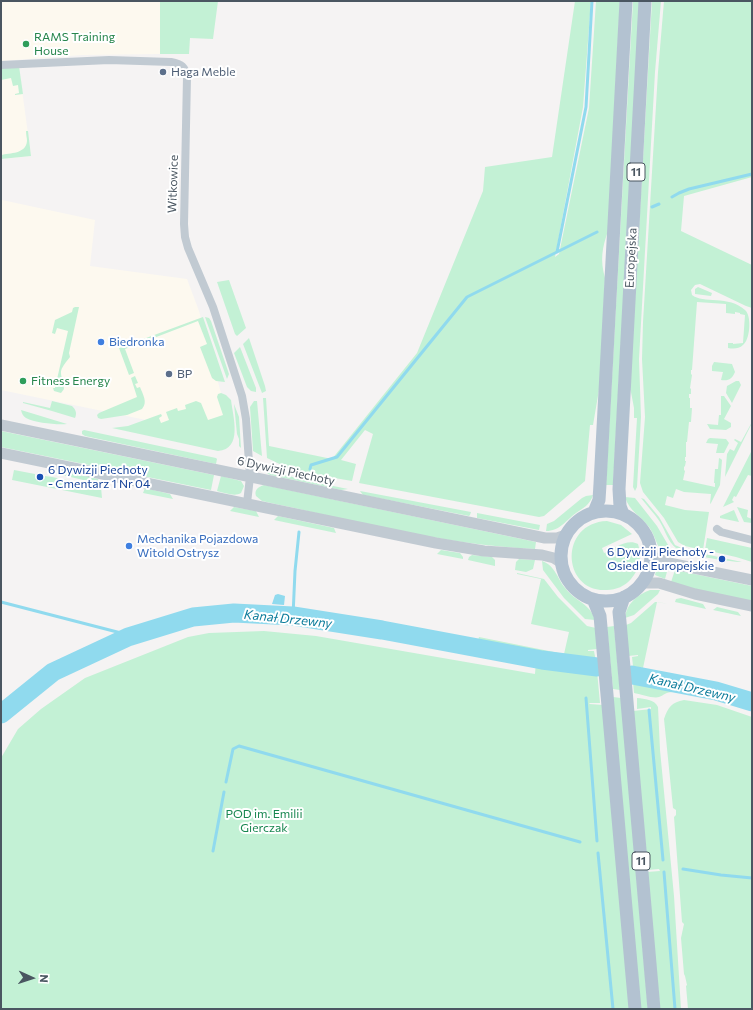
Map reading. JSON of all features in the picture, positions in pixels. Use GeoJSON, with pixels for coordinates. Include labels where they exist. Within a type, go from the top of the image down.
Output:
{"type":"FeatureCollection","features":[{"type":"Feature","properties":{"kind":"main road","name":"Europejska"},"geometry":{"type":"LineString","coordinates":[[594,512],[600,496],[626,1]]}},
{"type":"Feature","properties":{"kind":"main road","name":"Europejska"},"geometry":{"type":"LineString","coordinates":[[623,514],[620,506],[619,490],[645,1]]}},
{"type":"Feature","properties":{"kind":"main road"},"geometry":{"type":"LineString","coordinates":[[612,511],[623,514],[633,520],[643,531],[648,541],[650,556],[648,571],[642,583],[635,590],[624,597],[611,600],[593,599],[582,594],[571,584],[565,575],[561,552],[566,535],[578,521],[594,512],[612,511]]}},
{"type":"Feature","properties":{"kind":"main road","name":"11"},"geometry":{"type":"LineString","coordinates":[[624,597],[619,612],[654,1009]]}},
{"type":"Feature","properties":{"kind":"main road","name":"11"},"geometry":{"type":"LineString","coordinates":[[593,599],[600,616],[635,1009]]}},
{"type":"Feature","properties":{"kind":"street","name":"Witkowice"},"geometry":{"type":"LineString","coordinates":[[1,66],[109,60],[171,62],[180,63],[185,68],[188,77],[184,224],[185,238],[213,307],[242,396],[246,419],[250,477]]}},
{"type":"Feature","properties":{"kind":"street","name":"6 Dywizji Piechoty"},"geometry":{"type":"LineString","coordinates":[[1,425],[544,538],[557,538],[566,535]]}},
{"type":"Feature","properties":{"kind":"street"},"geometry":{"type":"LineString","coordinates":[[1,453],[468,549],[548,556],[562,563]]}},
{"type":"Feature","properties":{"kind":"street"},"geometry":{"type":"LineString","coordinates":[[247,503],[250,477]]}},
{"type":"Feature","properties":{"kind":"street"},"geometry":{"type":"LineString","coordinates":[[717,529],[721,532],[752,540]]}},
{"type":"Feature","properties":{"kind":"street"},"geometry":{"type":"LineString","coordinates":[[650,556],[669,563],[752,580]]}},
{"type":"Feature","properties":{"kind":"street"},"geometry":{"type":"LineString","coordinates":[[642,583],[659,583],[695,594],[752,606]]}},
{"type":"Feature","properties":{"kind":"shaded area"},"geometry":{"type":"Polygon","coordinates":[[[1,1],[160,1],[160,54],[82,55],[1,61],[1,1]]]}},
{"type":"Feature","properties":{"kind":"shaded area"},"geometry":{"type":"Polygon","coordinates":[[[20,75],[31,156],[1,159],[1,77],[20,75]]]}},
{"type":"Feature","properties":{"kind":"shaded area"},"geometry":{"type":"Polygon","coordinates":[[[1,195],[2,200],[95,220],[90,266],[187,279],[199,311],[233,438],[1,390],[1,195]]]}},
{"type":"Feature","properties":{"kind":"green space"},"geometry":{"type":"Polygon","coordinates":[[[160,1],[218,1],[213,39],[190,38],[189,54],[160,54],[160,1]]]}},
{"type":"Feature","properties":{"kind":"green space"},"geometry":{"type":"Polygon","coordinates":[[[575,1],[591,1],[583,107],[555,257],[559,254],[589,108],[596,1],[620,1],[608,231],[602,254],[605,278],[600,384],[593,425],[590,425],[585,481],[544,516],[539,517],[359,483],[373,434],[365,430],[341,460],[356,464],[352,481],[294,471],[267,458],[263,398],[266,398],[269,446],[332,459],[417,353],[483,191],[485,167],[552,157],[575,1]]]}},
{"type":"Feature","properties":{"kind":"green space"},"geometry":{"type":"Polygon","coordinates":[[[633,1],[640,1],[613,485],[606,485],[633,1]]]}},
{"type":"Feature","properties":{"kind":"green space"},"geometry":{"type":"Polygon","coordinates":[[[652,1],[661,1],[655,72],[639,359],[641,417],[637,487],[635,491],[633,487],[637,418],[634,418],[634,408],[630,387],[652,1]]]}},
{"type":"Feature","properties":{"kind":"green space"},"geometry":{"type":"Polygon","coordinates":[[[664,1],[752,1],[752,177],[684,196],[681,231],[752,265],[752,308],[700,284],[695,285],[691,290],[692,295],[697,298],[724,301],[739,305],[745,310],[749,317],[749,333],[745,342],[738,348],[728,348],[728,343],[743,343],[745,315],[735,312],[735,314],[726,313],[726,304],[697,302],[691,370],[691,394],[689,394],[690,408],[692,408],[691,422],[689,422],[686,442],[686,461],[683,480],[715,487],[715,469],[718,469],[719,458],[722,460],[720,485],[710,504],[711,494],[684,492],[676,489],[673,498],[667,496],[665,505],[685,510],[709,512],[703,550],[685,546],[678,542],[664,518],[643,492],[640,483],[645,417],[642,359],[643,322],[658,72],[664,1]]]}},
{"type":"Feature","properties":{"kind":"green space"},"geometry":{"type":"Polygon","coordinates":[[[19,66],[23,94],[15,95],[19,93],[18,85],[13,86],[11,78],[1,80],[1,68],[19,66]]]}},
{"type":"Feature","properties":{"kind":"green space"},"geometry":{"type":"Polygon","coordinates":[[[26,131],[28,131],[31,156],[1,159],[1,155],[21,151],[24,148],[27,141],[26,131]]]}},
{"type":"Feature","properties":{"kind":"green space"},"geometry":{"type":"Polygon","coordinates":[[[229,280],[246,328],[237,336],[217,282],[229,280]]]}},
{"type":"Feature","properties":{"kind":"green space"},"geometry":{"type":"Polygon","coordinates":[[[698,287],[712,293],[711,296],[695,294],[695,289],[698,287]]]}},
{"type":"Feature","properties":{"kind":"green space"},"geometry":{"type":"Polygon","coordinates":[[[79,307],[69,353],[70,357],[61,370],[64,389],[61,393],[54,391],[53,388],[55,388],[68,331],[57,328],[55,334],[52,333],[55,320],[72,312],[73,308],[79,307]]]}},
{"type":"Feature","properties":{"kind":"green space"},"geometry":{"type":"Polygon","coordinates":[[[203,317],[225,382],[216,381],[212,378],[200,347],[207,344],[198,321],[125,349],[134,373],[129,375],[119,348],[203,317]]]}},
{"type":"Feature","properties":{"kind":"green space"},"geometry":{"type":"Polygon","coordinates":[[[205,317],[209,318],[211,321],[229,374],[227,379],[205,317]]]}},
{"type":"Feature","properties":{"kind":"green space"},"geometry":{"type":"Polygon","coordinates":[[[249,338],[265,386],[266,391],[262,393],[243,344],[249,338]]]}},
{"type":"Feature","properties":{"kind":"green space"},"geometry":{"type":"Polygon","coordinates":[[[240,347],[256,388],[256,392],[251,391],[247,387],[234,353],[240,347]]]}},
{"type":"Feature","properties":{"kind":"green space"},"geometry":{"type":"Polygon","coordinates":[[[714,362],[732,364],[735,372],[733,376],[728,380],[721,380],[723,372],[712,371],[714,362]]]}},
{"type":"Feature","properties":{"kind":"green space"},"geometry":{"type":"Polygon","coordinates":[[[135,376],[138,383],[135,384],[137,388],[140,387],[144,398],[145,404],[142,409],[127,415],[101,419],[98,418],[97,415],[99,413],[137,397],[131,378],[135,376]]]}},
{"type":"Feature","properties":{"kind":"green space"},"geometry":{"type":"Polygon","coordinates":[[[739,381],[741,385],[732,403],[726,393],[727,386],[739,381]]]}},
{"type":"Feature","properties":{"kind":"green space"},"geometry":{"type":"Polygon","coordinates":[[[221,393],[226,395],[231,400],[235,431],[231,445],[226,449],[218,451],[112,428],[128,426],[161,414],[162,416],[159,418],[161,423],[169,420],[166,412],[177,408],[178,411],[186,409],[185,405],[196,401],[201,403],[208,420],[223,415],[217,397],[218,394],[221,393]]]}},
{"type":"Feature","properties":{"kind":"green space"},"geometry":{"type":"Polygon","coordinates":[[[721,396],[724,396],[731,406],[724,419],[731,423],[731,427],[726,430],[710,429],[707,424],[718,425],[719,415],[721,415],[721,396]]]}},
{"type":"Feature","properties":{"kind":"green space"},"geometry":{"type":"Polygon","coordinates":[[[52,401],[72,406],[76,412],[75,418],[23,403],[50,408],[52,401]]]}},
{"type":"Feature","properties":{"kind":"green space"},"geometry":{"type":"Polygon","coordinates":[[[254,401],[257,401],[262,456],[253,451],[250,407],[254,401]]]}},
{"type":"Feature","properties":{"kind":"green space"},"geometry":{"type":"Polygon","coordinates":[[[234,404],[239,417],[241,448],[239,446],[237,434],[234,404]]]}},
{"type":"Feature","properties":{"kind":"green space"},"geometry":{"type":"Polygon","coordinates":[[[21,410],[67,424],[46,423],[30,420],[22,414],[21,410]]]}},
{"type":"Feature","properties":{"kind":"green space"},"geometry":{"type":"Polygon","coordinates":[[[752,422],[725,477],[727,454],[730,449],[734,451],[738,443],[734,440],[735,439],[741,442],[752,422]]]}},
{"type":"Feature","properties":{"kind":"green space"},"geometry":{"type":"Polygon","coordinates":[[[84,430],[216,458],[216,464],[85,436],[82,434],[82,431],[84,430]]]}},
{"type":"Feature","properties":{"kind":"green space"},"geometry":{"type":"Polygon","coordinates":[[[1,431],[214,475],[211,490],[1,447],[1,431]]]}},
{"type":"Feature","properties":{"kind":"green space"},"geometry":{"type":"Polygon","coordinates":[[[710,438],[726,439],[729,443],[724,453],[716,453],[718,444],[706,443],[710,438]]]}},
{"type":"Feature","properties":{"kind":"green space"},"geometry":{"type":"Polygon","coordinates":[[[752,450],[752,476],[748,475],[736,497],[734,496],[732,500],[734,502],[723,507],[752,450]]]}},
{"type":"Feature","properties":{"kind":"green space"},"geometry":{"type":"Polygon","coordinates":[[[255,461],[283,474],[299,479],[348,489],[341,490],[270,475],[263,471],[255,461]]]}},
{"type":"Feature","properties":{"kind":"green space"},"geometry":{"type":"Polygon","coordinates":[[[14,470],[35,474],[35,478],[44,480],[45,476],[101,487],[102,498],[12,480],[14,470]]]}},
{"type":"Feature","properties":{"kind":"green space"},"geometry":{"type":"Polygon","coordinates":[[[66,472],[98,479],[100,484],[54,473],[66,472]]]}},
{"type":"Feature","properties":{"kind":"green space"},"geometry":{"type":"Polygon","coordinates":[[[221,476],[241,481],[244,486],[241,493],[233,495],[217,491],[221,476]]]}},
{"type":"Feature","properties":{"kind":"green space"},"geometry":{"type":"Polygon","coordinates":[[[264,485],[536,542],[535,549],[501,547],[432,537],[262,501],[256,496],[256,490],[264,485]]]}},
{"type":"Feature","properties":{"kind":"green space"},"geometry":{"type":"Polygon","coordinates":[[[145,488],[170,494],[173,499],[143,493],[145,488]]]}},
{"type":"Feature","properties":{"kind":"green space"},"geometry":{"type":"Polygon","coordinates":[[[360,491],[471,512],[469,516],[363,495],[360,491]]]}},
{"type":"Feature","properties":{"kind":"green space"},"geometry":{"type":"Polygon","coordinates":[[[593,495],[586,506],[562,525],[551,531],[546,531],[547,524],[554,521],[582,498],[593,495]]]}},
{"type":"Feature","properties":{"kind":"green space"},"geometry":{"type":"Polygon","coordinates":[[[625,497],[635,498],[657,526],[671,550],[670,557],[659,548],[652,531],[632,510],[625,497]]]}},
{"type":"Feature","properties":{"kind":"green space"},"geometry":{"type":"Polygon","coordinates":[[[641,498],[644,499],[659,517],[675,545],[686,550],[742,562],[697,556],[676,548],[669,539],[658,519],[641,498]]]}},
{"type":"Feature","properties":{"kind":"green space"},"geometry":{"type":"Polygon","coordinates":[[[234,507],[256,511],[259,517],[230,511],[234,507]]]}},
{"type":"Feature","properties":{"kind":"green space"},"geometry":{"type":"Polygon","coordinates":[[[737,507],[748,510],[747,517],[752,519],[752,523],[744,522],[737,507]]]}},
{"type":"Feature","properties":{"kind":"green space"},"geometry":{"type":"Polygon","coordinates":[[[734,510],[739,522],[720,518],[720,516],[734,510]]]}},
{"type":"Feature","properties":{"kind":"green space"},"geometry":{"type":"Polygon","coordinates":[[[477,513],[540,525],[539,530],[477,518],[477,513]]]}},
{"type":"Feature","properties":{"kind":"green space"},"geometry":{"type":"Polygon","coordinates":[[[278,516],[334,528],[336,533],[274,520],[278,516]]]}},
{"type":"Feature","properties":{"kind":"green space"},"geometry":{"type":"Polygon","coordinates":[[[607,521],[621,525],[632,534],[602,548],[604,553],[625,543],[634,542],[638,544],[640,558],[634,575],[626,584],[607,590],[592,588],[581,581],[574,570],[572,557],[574,545],[580,533],[591,525],[607,521]]]}},
{"type":"Feature","properties":{"kind":"green space"},"geometry":{"type":"Polygon","coordinates":[[[707,538],[752,548],[752,562],[705,550],[707,538]]]}},
{"type":"Feature","properties":{"kind":"green space"},"geometry":{"type":"Polygon","coordinates":[[[441,550],[460,553],[463,559],[437,554],[441,550]]]}},
{"type":"Feature","properties":{"kind":"green space"},"geometry":{"type":"Polygon","coordinates":[[[472,555],[492,557],[495,560],[495,566],[468,560],[472,555]]]}},
{"type":"Feature","properties":{"kind":"green space"},"geometry":{"type":"Polygon","coordinates":[[[519,559],[535,560],[533,569],[526,572],[515,570],[516,562],[519,559]]]}},
{"type":"Feature","properties":{"kind":"green space"},"geometry":{"type":"Polygon","coordinates":[[[542,561],[547,563],[553,569],[570,593],[590,610],[595,620],[585,619],[564,598],[543,570],[542,561]]]}},
{"type":"Feature","properties":{"kind":"green space"},"geometry":{"type":"Polygon","coordinates":[[[657,567],[668,568],[665,579],[655,575],[657,567]]]}},
{"type":"Feature","properties":{"kind":"green space"},"geometry":{"type":"Polygon","coordinates":[[[675,570],[752,586],[752,602],[695,590],[671,582],[675,570]]]}},
{"type":"Feature","properties":{"kind":"green space"},"geometry":{"type":"Polygon","coordinates":[[[517,573],[544,579],[558,597],[587,626],[596,628],[597,649],[588,651],[594,651],[596,662],[544,656],[477,644],[479,637],[564,654],[569,632],[531,624],[541,579],[517,573]]]}},
{"type":"Feature","properties":{"kind":"green space"},"geometry":{"type":"Polygon","coordinates":[[[650,590],[660,590],[658,594],[634,615],[625,618],[630,604],[637,597],[650,590]]]}},
{"type":"Feature","properties":{"kind":"green space"},"geometry":{"type":"Polygon","coordinates":[[[681,598],[703,604],[706,609],[675,602],[676,599],[681,598]]]}},
{"type":"Feature","properties":{"kind":"green space"},"geometry":{"type":"Polygon","coordinates":[[[655,602],[657,602],[643,668],[633,666],[632,657],[638,655],[628,656],[626,625],[631,623],[655,602]]]}},
{"type":"Feature","properties":{"kind":"green space"},"geometry":{"type":"Polygon","coordinates":[[[717,607],[738,612],[741,616],[713,610],[717,607]]]}},
{"type":"Feature","properties":{"kind":"green space"},"geometry":{"type":"Polygon","coordinates":[[[614,626],[620,690],[613,689],[607,627],[614,626]]]}},
{"type":"Feature","properties":{"kind":"green space","name":"POD im. Emilii Gierczak"},"geometry":{"type":"Polygon","coordinates":[[[264,631],[316,636],[535,674],[536,661],[597,671],[600,703],[589,704],[603,705],[630,1009],[1,1009],[1,758],[18,729],[41,709],[85,678],[188,637],[209,633],[264,631]]]}},
{"type":"Feature","properties":{"kind":"green space"},"geometry":{"type":"Polygon","coordinates":[[[649,671],[710,683],[752,695],[752,710],[693,694],[671,692],[659,697],[650,697],[634,693],[633,682],[645,684],[649,671]]]}},
{"type":"Feature","properties":{"kind":"green space"},"geometry":{"type":"Polygon","coordinates":[[[613,697],[621,698],[648,1009],[640,1009],[613,697]]]}},
{"type":"Feature","properties":{"kind":"green space"},"geometry":{"type":"Polygon","coordinates":[[[637,698],[652,701],[658,707],[660,750],[674,896],[681,1009],[660,1009],[647,872],[660,871],[659,869],[647,870],[633,711],[651,709],[651,707],[637,709],[637,698]]]}},
{"type":"Feature","properties":{"kind":"green space"},"geometry":{"type":"Polygon","coordinates":[[[684,700],[717,705],[752,717],[752,1009],[688,1009],[687,985],[684,974],[681,938],[684,924],[682,922],[674,817],[676,815],[676,810],[673,808],[664,719],[667,711],[673,704],[684,700]]]}},
{"type":"Feature","properties":{"kind":"water"},"geometry":{"type":"Polygon","coordinates":[[[278,594],[285,596],[284,605],[272,604],[275,595],[278,594]]]}},
{"type":"Feature","properties":{"kind":"waterway"},"geometry":{"type":"LineString","coordinates":[[557,252],[586,107],[592,1]]}},
{"type":"Feature","properties":{"kind":"waterway"},"geometry":{"type":"LineString","coordinates":[[672,197],[689,189],[752,174]]}},
{"type":"Feature","properties":{"kind":"waterway"},"geometry":{"type":"LineString","coordinates":[[652,207],[659,204]]}},
{"type":"Feature","properties":{"kind":"waterway"},"geometry":{"type":"LineString","coordinates":[[310,469],[311,465],[337,457],[467,297],[597,232]]}},
{"type":"Feature","properties":{"kind":"waterway"},"geometry":{"type":"LineString","coordinates":[[293,616],[295,571],[299,532]]}},
{"type":"Feature","properties":{"kind":"waterway"},"geometry":{"type":"LineString","coordinates":[[1,602],[125,634],[128,637]]}},
{"type":"Feature","properties":{"kind":"waterway","name":"Kanał Drzewny"},"geometry":{"type":"LineString","coordinates":[[1,714],[53,672],[128,637],[193,617],[234,613],[293,616],[382,630],[542,660],[597,667]]}},
{"type":"Feature","properties":{"kind":"waterway","name":"Kanał Drzewny"},"geometry":{"type":"LineString","coordinates":[[632,675],[716,691],[752,702]]}},
{"type":"Feature","properties":{"kind":"waterway"},"geometry":{"type":"LineString","coordinates":[[586,698],[597,841]]}},
{"type":"Feature","properties":{"kind":"waterway"},"geometry":{"type":"LineString","coordinates":[[649,710],[663,860]]}},
{"type":"Feature","properties":{"kind":"waterway"},"geometry":{"type":"LineString","coordinates":[[226,782],[233,749],[239,746],[580,842]]}},
{"type":"Feature","properties":{"kind":"waterway"},"geometry":{"type":"LineString","coordinates":[[213,851],[224,792]]}},
{"type":"Feature","properties":{"kind":"waterway"},"geometry":{"type":"LineString","coordinates":[[598,853],[613,1009]]}},
{"type":"Feature","properties":{"kind":"waterway"},"geometry":{"type":"LineString","coordinates":[[683,869],[752,878]]}},
{"type":"Feature","properties":{"kind":"waterway"},"geometry":{"type":"LineString","coordinates":[[664,872],[675,1009]]}},
{"type":"Feature","properties":{"kind":"place","name":"RAMS Training House"},"geometry":{"type":"Point","coordinates":[26,44]}},
{"type":"Feature","properties":{"kind":"place","name":"Haga Meble"},"geometry":{"type":"Point","coordinates":[163,72]}},
{"type":"Feature","properties":{"kind":"place","name":"Biedronka"},"geometry":{"type":"Point","coordinates":[101,342]}},
{"type":"Feature","properties":{"kind":"place","name":"BP"},"geometry":{"type":"Point","coordinates":[169,374]}},
{"type":"Feature","properties":{"kind":"place","name":"Fitness Energy"},"geometry":{"type":"Point","coordinates":[23,381]}},
{"type":"Feature","properties":{"kind":"place","name":"6 Dywizji Piechoty - Cmentarz 1 Nr 04"},"geometry":{"type":"Point","coordinates":[40,477]}},
{"type":"Feature","properties":{"kind":"place","name":"Mechanika Pojazdowa Witold Ostrysz"},"geometry":{"type":"Point","coordinates":[129,546]}},
{"type":"Feature","properties":{"kind":"place","name":"6 Dywizji Piechoty - Osiedle Europejskie"},"geometry":{"type":"Point","coordinates":[722,559]}}]}
